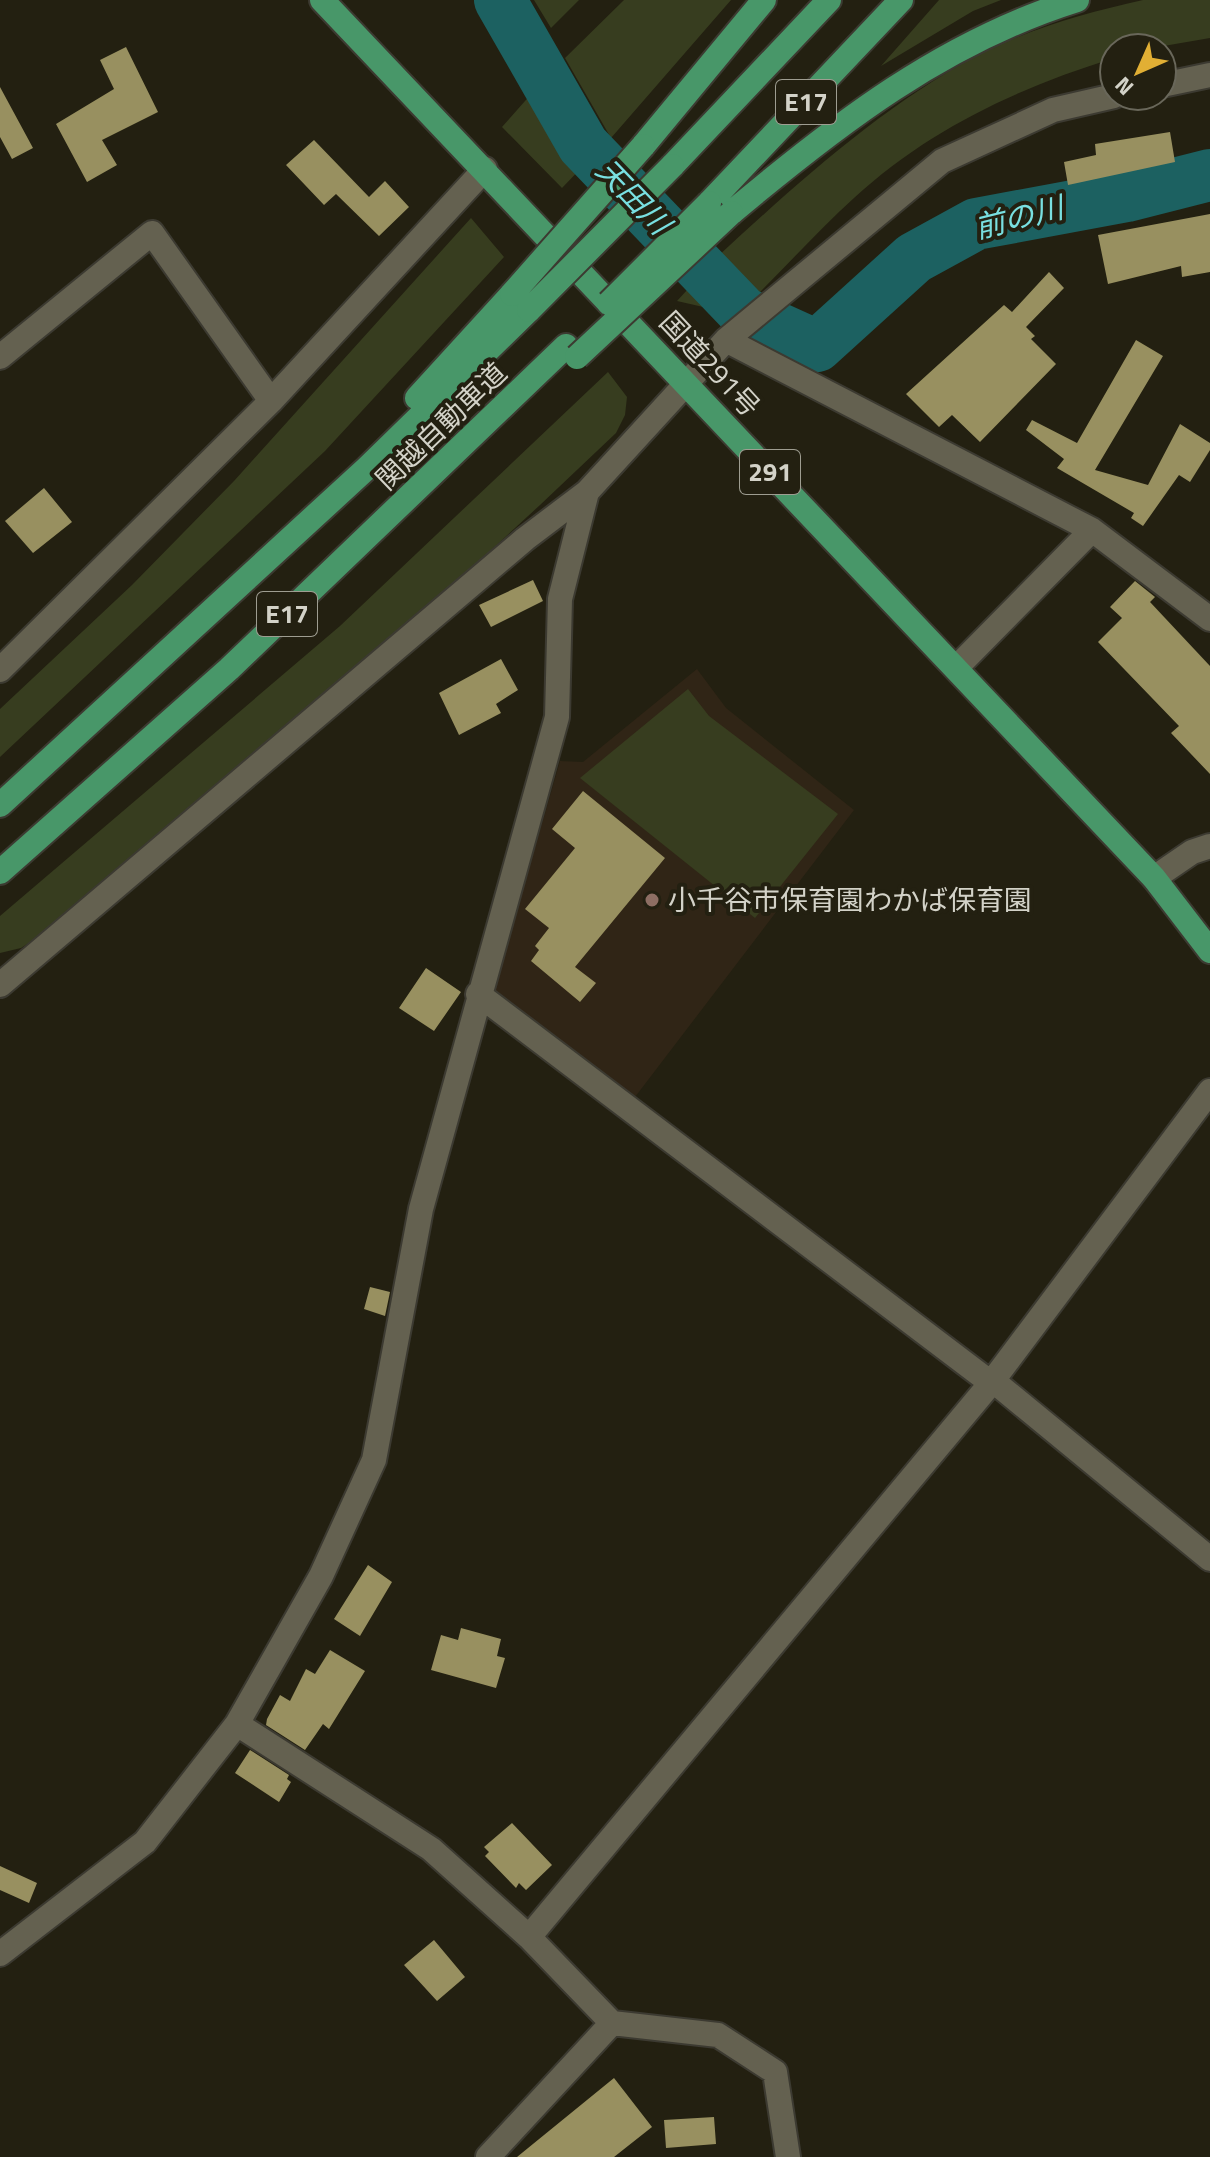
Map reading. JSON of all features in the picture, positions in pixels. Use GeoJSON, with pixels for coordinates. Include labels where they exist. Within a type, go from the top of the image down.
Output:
{"type":"FeatureCollection","features":[{"type":"Feature","properties":{"kind":"highway","name":"国道291号"},"geometry":{"type":"LineString","coordinates":[[322,0],[1154,878],[1210,951]]}},
{"type":"Feature","properties":{"kind":"highway"},"geometry":{"type":"LineString","coordinates":[[521,302],[643,146],[764,0]]}},
{"type":"Feature","properties":{"kind":"highway","name":"関越自動車道"},"geometry":{"type":"LineString","coordinates":[[0,805],[196,628],[521,302],[672,166],[829,0]]}},
{"type":"Feature","properties":{"kind":"highway","name":"関越自動車道"},"geometry":{"type":"LineString","coordinates":[[0,872],[229,669],[571,352],[720,208],[901,0]]}},
{"type":"Feature","properties":{"kind":"highway"},"geometry":{"type":"LineString","coordinates":[[720,208],[892,87],[997,31],[1077,0]]}},
{"type":"Feature","properties":{"kind":"street"},"geometry":{"type":"LineString","coordinates":[[1178,82],[1210,75]]}},
{"type":"Feature","properties":{"kind":"street"},"geometry":{"type":"LineString","coordinates":[[0,985],[525,539],[587,492],[726,340],[942,161],[1053,110],[1098,100]]}},
{"type":"Feature","properties":{"kind":"street"},"geometry":{"type":"LineString","coordinates":[[0,670],[271,401],[485,169]]}},
{"type":"Feature","properties":{"kind":"street"},"geometry":{"type":"LineString","coordinates":[[0,357],[152,233],[271,401]]}},
{"type":"Feature","properties":{"kind":"street"},"geometry":{"type":"LineString","coordinates":[[726,340],[1092,530],[1210,619]]}},
{"type":"Feature","properties":{"kind":"street"},"geometry":{"type":"LineString","coordinates":[[0,1954],[145,1842],[237,1724],[321,1576],[374,1460],[421,1209],[557,717],[560,599],[587,492]]}},
{"type":"Feature","properties":{"kind":"street"},"geometry":{"type":"LineString","coordinates":[[956,668],[1092,530]]}},
{"type":"Feature","properties":{"kind":"street"},"geometry":{"type":"LineString","coordinates":[[1154,878],[1192,852],[1210,846]]}},
{"type":"Feature","properties":{"kind":"street"},"geometry":{"type":"LineString","coordinates":[[478,994],[991,1381],[1210,1559]]}},
{"type":"Feature","properties":{"kind":"street"},"geometry":{"type":"LineString","coordinates":[[529,1937],[991,1381],[1210,1091]]}},
{"type":"Feature","properties":{"kind":"street"},"geometry":{"type":"LineString","coordinates":[[237,1724],[431,1849],[529,1937],[612,2023],[718,2035],[775,2072],[788,2157]]}},
{"type":"Feature","properties":{"kind":"street"},"geometry":{"type":"LineString","coordinates":[[488,2157],[612,2023]]}},
{"type":"Feature","properties":{"kind":"shaded area","name":"小千谷市保育園わかば保育園"},"geometry":{"type":"Polygon","coordinates":[[[697,669],[726,708],[854,810],[632,1101],[494,991],[560,761],[583,762],[697,669]]]}},
{"type":"Feature","properties":{"kind":"green space"},"geometry":{"type":"Polygon","coordinates":[[[534,0],[579,0],[551,28],[534,0]]]}},
{"type":"Feature","properties":{"kind":"green space"},"geometry":{"type":"Polygon","coordinates":[[[624,0],[731,0],[611,138],[565,58],[624,0]]]}},
{"type":"Feature","properties":{"kind":"green space"},"geometry":{"type":"Polygon","coordinates":[[[939,0],[1001,0],[973,11],[881,66],[939,0]]]}},
{"type":"Feature","properties":{"kind":"green space"},"geometry":{"type":"Polygon","coordinates":[[[1143,0],[1210,0],[1210,38],[1178,44],[1178,32],[1098,32],[1098,63],[1009,97],[913,151],[854,198],[759,293],[736,280],[716,258],[840,149],[941,76],[996,46],[1078,16],[1143,0]]]}},
{"type":"Feature","properties":{"kind":"green space"},"geometry":{"type":"Polygon","coordinates":[[[540,84],[586,163],[562,188],[502,127],[540,84]]]}},
{"type":"Feature","properties":{"kind":"green space"},"geometry":{"type":"Polygon","coordinates":[[[471,218],[504,257],[325,451],[0,757],[0,709],[132,585],[234,481],[471,218]]]}},
{"type":"Feature","properties":{"kind":"green space"},"geometry":{"type":"Polygon","coordinates":[[[699,277],[710,288],[705,304],[716,307],[721,296],[738,311],[734,314],[677,301],[699,277]]]}},
{"type":"Feature","properties":{"kind":"green space"},"geometry":{"type":"Polygon","coordinates":[[[608,372],[627,397],[625,415],[616,433],[387,646],[44,933],[21,948],[0,953],[0,916],[340,626],[608,372]]]}},
{"type":"Feature","properties":{"kind":"green space"},"geometry":{"type":"Polygon","coordinates":[[[688,689],[709,716],[838,814],[755,918],[580,778],[688,689]]]}},
{"type":"Feature","properties":{"kind":"building"},"geometry":{"type":"Polygon","coordinates":[[[126,47],[158,112],[102,140],[117,165],[87,182],[56,124],[114,89],[100,60],[126,47]]]}},
{"type":"Feature","properties":{"kind":"building"},"geometry":{"type":"Polygon","coordinates":[[[0,87],[33,148],[12,159],[0,137],[0,87]]]}},
{"type":"Feature","properties":{"kind":"building"},"geometry":{"type":"Polygon","coordinates":[[[1170,132],[1175,162],[1068,185],[1064,162],[1096,155],[1095,144],[1170,132]]]}},
{"type":"Feature","properties":{"kind":"building"},"geometry":{"type":"Polygon","coordinates":[[[314,140],[369,197],[385,181],[409,207],[379,236],[336,194],[324,205],[286,165],[314,140]]]}},
{"type":"Feature","properties":{"kind":"building"},"geometry":{"type":"Polygon","coordinates":[[[1210,214],[1210,272],[1182,277],[1181,266],[1108,284],[1098,235],[1210,214]]]}},
{"type":"Feature","properties":{"kind":"building"},"geometry":{"type":"Polygon","coordinates":[[[1049,272],[1064,288],[1026,327],[1035,336],[1031,339],[1056,364],[980,442],[952,415],[939,427],[906,394],[1004,305],[1012,312],[1049,272]]]}},
{"type":"Feature","properties":{"kind":"building"},"geometry":{"type":"Polygon","coordinates":[[[1136,340],[1163,356],[1095,470],[1148,485],[1180,424],[1210,443],[1210,450],[1190,482],[1179,475],[1143,526],[1131,518],[1134,513],[1057,468],[1064,459],[1026,430],[1032,420],[1077,443],[1136,340]]]}},
{"type":"Feature","properties":{"kind":"building"},"geometry":{"type":"Polygon","coordinates":[[[44,488],[72,522],[33,553],[5,521],[44,488]]]}},
{"type":"Feature","properties":{"kind":"building"},"geometry":{"type":"Polygon","coordinates":[[[533,580],[543,601],[491,627],[479,605],[533,580]]]}},
{"type":"Feature","properties":{"kind":"building"},"geometry":{"type":"Polygon","coordinates":[[[1135,581],[1155,597],[1150,602],[1210,666],[1210,774],[1171,733],[1179,726],[1098,642],[1122,618],[1110,607],[1135,581]]]}},
{"type":"Feature","properties":{"kind":"building"},"geometry":{"type":"Polygon","coordinates":[[[501,659],[518,690],[496,704],[501,713],[459,735],[439,693],[501,659]]]}},
{"type":"Feature","properties":{"kind":"building"},"geometry":{"type":"Polygon","coordinates":[[[583,791],[665,858],[575,967],[596,983],[580,1002],[531,961],[539,950],[535,946],[549,928],[525,909],[575,848],[552,829],[583,791]]]}},
{"type":"Feature","properties":{"kind":"building"},"geometry":{"type":"Polygon","coordinates":[[[426,968],[461,992],[434,1031],[399,1008],[426,968]]]}},
{"type":"Feature","properties":{"kind":"building"},"geometry":{"type":"Polygon","coordinates":[[[370,1287],[390,1292],[385,1316],[364,1309],[370,1287]]]}},
{"type":"Feature","properties":{"kind":"building"},"geometry":{"type":"Polygon","coordinates":[[[368,1565],[392,1582],[360,1636],[334,1619],[368,1565]]]}},
{"type":"Feature","properties":{"kind":"building"},"geometry":{"type":"Polygon","coordinates":[[[461,1628],[501,1639],[497,1656],[505,1658],[496,1688],[431,1670],[441,1635],[458,1640],[461,1628]]]}},
{"type":"Feature","properties":{"kind":"building"},"geometry":{"type":"Polygon","coordinates":[[[330,1650],[365,1671],[329,1729],[323,1724],[305,1750],[266,1725],[267,1719],[280,1695],[290,1701],[306,1669],[315,1674],[330,1650]]]}},
{"type":"Feature","properties":{"kind":"building"},"geometry":{"type":"Polygon","coordinates":[[[250,1750],[289,1775],[287,1779],[291,1782],[279,1802],[235,1773],[250,1750]]]}},
{"type":"Feature","properties":{"kind":"building"},"geometry":{"type":"Polygon","coordinates":[[[512,1823],[552,1865],[526,1890],[519,1883],[516,1888],[485,1856],[489,1852],[484,1847],[512,1823]]]}},
{"type":"Feature","properties":{"kind":"building"},"geometry":{"type":"Polygon","coordinates":[[[0,1866],[37,1883],[29,1903],[0,1890],[0,1866]]]}},
{"type":"Feature","properties":{"kind":"building"},"geometry":{"type":"Polygon","coordinates":[[[434,1940],[465,1977],[437,2001],[404,1965],[434,1940]]]}},
{"type":"Feature","properties":{"kind":"building"},"geometry":{"type":"Polygon","coordinates":[[[614,2078],[652,2127],[614,2157],[517,2157],[614,2078]]]}},
{"type":"Feature","properties":{"kind":"building"},"geometry":{"type":"Polygon","coordinates":[[[714,2117],[716,2144],[666,2148],[664,2120],[714,2117]]]}},
{"type":"Feature","properties":{"kind":"waterway","name":"天田川"},"geometry":{"type":"LineString","coordinates":[[500,0],[583,145],[744,313],[817,346],[914,258],[976,224],[1127,196],[1210,175]]}},
{"type":"Feature","properties":{"kind":"place","name":"小千谷市保育園わかば保育園"},"geometry":{"type":"Point","coordinates":[652,900]}},
{"type":"Feature","properties":{"kind":"water label","name":"前の川"},"geometry":{"type":"Point","coordinates":[1019,218]}}]}
